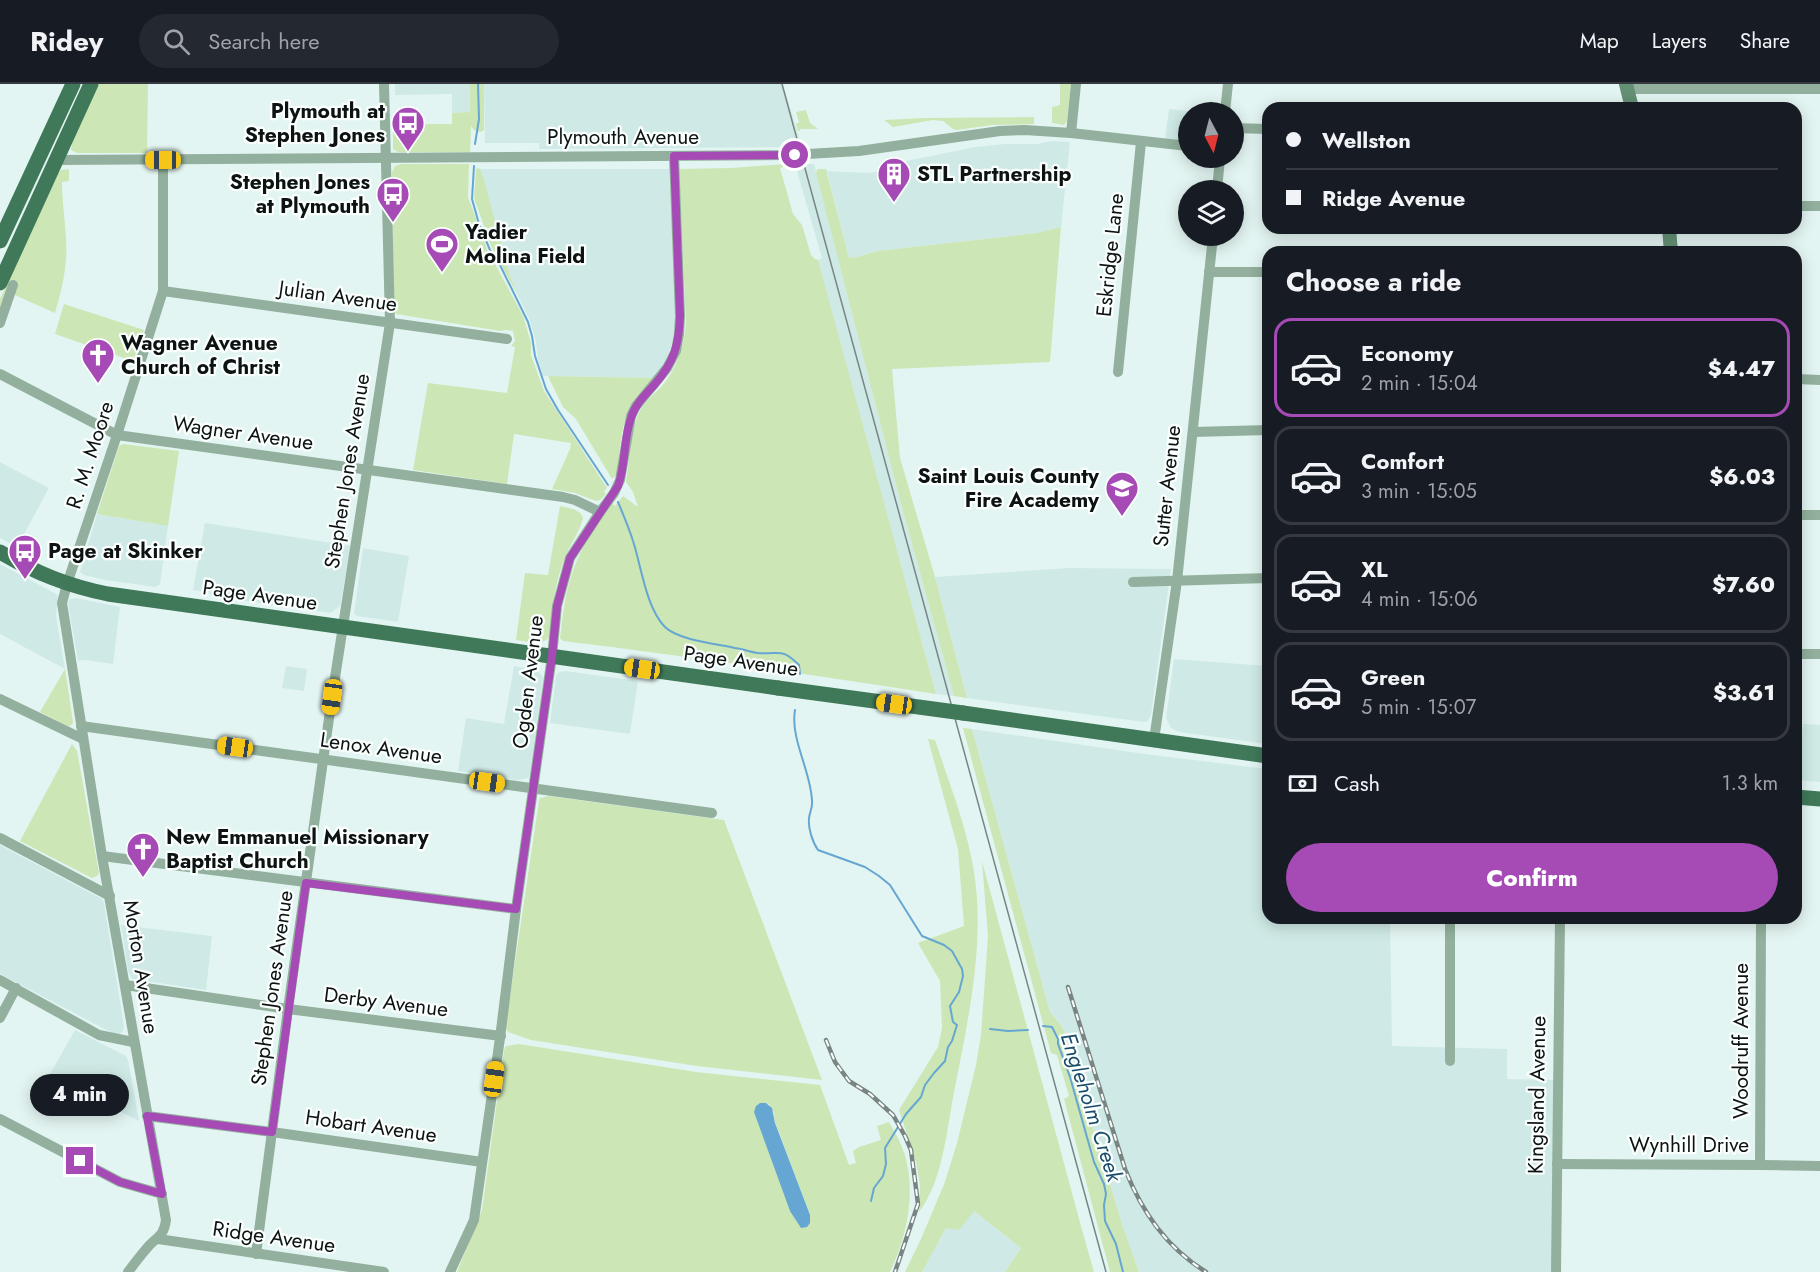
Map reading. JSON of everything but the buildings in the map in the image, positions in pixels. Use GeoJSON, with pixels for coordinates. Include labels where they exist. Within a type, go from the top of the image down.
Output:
{"type":"FeatureCollection","features":[{"type":"Feature","properties":{"kind":"main road"},"geometry":{"type":"LineString","coordinates":[[0,241],[73,84]]}},
{"type":"Feature","properties":{"kind":"main road"},"geometry":{"type":"LineString","coordinates":[[7,284],[56,160],[92,84]]}},
{"type":"Feature","properties":{"kind":"main road","name":"Page Avenue"},"geometry":{"type":"LineString","coordinates":[[0,552],[67,584],[128,597],[1262,755]]}},
{"type":"Feature","properties":{"kind":"main road"},"geometry":{"type":"LineString","coordinates":[[1802,798],[1820,799]]}},
{"type":"Feature","properties":{"kind":"street","name":"Stephen Jones Avenue"},"geometry":{"type":"LineString","coordinates":[[256,1254],[306,883],[390,323],[384,158],[384,84]]}},
{"type":"Feature","properties":{"kind":"street"},"geometry":{"type":"LineString","coordinates":[[1071,133],[1076,84]]}},
{"type":"Feature","properties":{"kind":"street"},"geometry":{"type":"LineString","coordinates":[[1226,102],[1228,84]]}},
{"type":"Feature","properties":{"kind":"street"},"geometry":{"type":"LineString","coordinates":[[1816,84],[1820,89]]}},
{"type":"Feature","properties":{"kind":"street"},"geometry":{"type":"LineString","coordinates":[[1630,102],[1626,86],[1820,89]]}},
{"type":"Feature","properties":{"kind":"street"},"geometry":{"type":"LineString","coordinates":[[1244,128],[1262,129]]}},
{"type":"Feature","properties":{"kind":"street","name":"Plymouth Avenue"},"geometry":{"type":"LineString","coordinates":[[56,160],[830,153],[906,146],[1000,131],[1025,130],[1178,145]]}},
{"type":"Feature","properties":{"kind":"street","name":"Eskridge Lane"},"geometry":{"type":"LineString","coordinates":[[1118,372],[1141,142]]}},
{"type":"Feature","properties":{"kind":"street","name":"Ogden Avenue"},"geometry":{"type":"LineString","coordinates":[[450,1272],[474,1220],[501,1036],[557,606],[570,558],[614,493],[620,480],[631,416],[636,406],[667,368],[676,351],[680,316],[674,156]]}},
{"type":"Feature","properties":{"kind":"street","name":"R. M. Moore"},"geometry":{"type":"LineString","coordinates":[[67,584],[163,291],[163,160]]}},
{"type":"Feature","properties":{"kind":"street"},"geometry":{"type":"LineString","coordinates":[[1802,206],[1820,206]]}},
{"type":"Feature","properties":{"kind":"street","name":"Sutter Avenue"},"geometry":{"type":"LineString","coordinates":[[1154,740],[1177,581],[1212,246]]}},
{"type":"Feature","properties":{"kind":"street"},"geometry":{"type":"LineString","coordinates":[[1209,272],[1262,272]]}},
{"type":"Feature","properties":{"kind":"street"},"geometry":{"type":"LineString","coordinates":[[0,323],[7,284]]}},
{"type":"Feature","properties":{"kind":"street","name":"Julian Avenue"},"geometry":{"type":"LineString","coordinates":[[163,291],[507,339]]}},
{"type":"Feature","properties":{"kind":"street","name":"Wagner Avenue"},"geometry":{"type":"LineString","coordinates":[[0,374],[117,435],[563,497],[600,512]]}},
{"type":"Feature","properties":{"kind":"street"},"geometry":{"type":"LineString","coordinates":[[1802,380],[1820,380]]}},
{"type":"Feature","properties":{"kind":"street"},"geometry":{"type":"LineString","coordinates":[[1192,432],[1262,430]]}},
{"type":"Feature","properties":{"kind":"street"},"geometry":{"type":"LineString","coordinates":[[1802,515],[1820,515]]}},
{"type":"Feature","properties":{"kind":"street"},"geometry":{"type":"LineString","coordinates":[[1133,582],[1262,579]]}},
{"type":"Feature","properties":{"kind":"street","name":"Morton Avenue"},"geometry":{"type":"LineString","coordinates":[[67,584],[62,603],[83,739],[133,1042],[166,1220],[158,1239]]}},
{"type":"Feature","properties":{"kind":"street"},"geometry":{"type":"LineString","coordinates":[[1802,654],[1820,654]]}},
{"type":"Feature","properties":{"kind":"street"},"geometry":{"type":"LineString","coordinates":[[0,699],[83,739]]}},
{"type":"Feature","properties":{"kind":"street","name":"Lenox Avenue"},"geometry":{"type":"LineString","coordinates":[[81,726],[712,813]]}},
{"type":"Feature","properties":{"kind":"street"},"geometry":{"type":"LineString","coordinates":[[0,838],[110,896]]}},
{"type":"Feature","properties":{"kind":"street"},"geometry":{"type":"LineString","coordinates":[[102,856],[516,909]]}},
{"type":"Feature","properties":{"kind":"street"},"geometry":{"type":"LineString","coordinates":[[1450,924],[1450,1061]]}},
{"type":"Feature","properties":{"kind":"street","name":"Kingsland Avenue"},"geometry":{"type":"LineString","coordinates":[[1556,1272],[1560,924]]}},
{"type":"Feature","properties":{"kind":"street","name":"Woodruff Avenue"},"geometry":{"type":"LineString","coordinates":[[1760,1164],[1761,924]]}},
{"type":"Feature","properties":{"kind":"street"},"geometry":{"type":"LineString","coordinates":[[0,980],[99,1035],[133,1042]]}},
{"type":"Feature","properties":{"kind":"street","name":"Derby Avenue"},"geometry":{"type":"LineString","coordinates":[[125,986],[288,1010],[501,1036]]}},
{"type":"Feature","properties":{"kind":"street"},"geometry":{"type":"LineString","coordinates":[[0,1018],[16,988]]}},
{"type":"Feature","properties":{"kind":"street","name":"Hobart Avenue"},"geometry":{"type":"LineString","coordinates":[[147,1116],[482,1162]]}},
{"type":"Feature","properties":{"kind":"street"},"geometry":{"type":"LineString","coordinates":[[0,1119],[120,1182],[162,1194]]}},
{"type":"Feature","properties":{"kind":"street","name":"Wynhill Drive"},"geometry":{"type":"LineString","coordinates":[[1557,1164],[1820,1166]]}},
{"type":"Feature","properties":{"kind":"street"},"geometry":{"type":"LineString","coordinates":[[128,1272],[149,1246],[158,1239]]}},
{"type":"Feature","properties":{"kind":"street","name":"Ridge Avenue"},"geometry":{"type":"LineString","coordinates":[[158,1239],[384,1272]]}},
{"type":"Feature","properties":{"kind":"shaded area"},"geometry":{"type":"Polygon","coordinates":[[[395,84],[470,84],[470,112],[452,113],[452,94],[395,95],[395,84]]]}},
{"type":"Feature","properties":{"kind":"shaded area"},"geometry":{"type":"Polygon","coordinates":[[[484,84],[783,84],[802,147],[539,149],[539,143],[485,143],[484,84]]]}},
{"type":"Feature","properties":{"kind":"shaded area"},"geometry":{"type":"Polygon","coordinates":[[[1169,109],[1178,110],[1178,140],[1165,139],[1169,109]]]}},
{"type":"Feature","properties":{"kind":"shaded area"},"geometry":{"type":"Polygon","coordinates":[[[1052,141],[1070,142],[1061,227],[1037,233],[877,251],[849,258],[827,171],[867,173],[882,171],[892,164],[975,147],[1037,144],[1052,141]]]}},
{"type":"Feature","properties":{"kind":"shaded area"},"geometry":{"type":"Polygon","coordinates":[[[795,164],[814,164],[901,504],[954,696],[936,694],[822,277],[818,260],[822,258],[795,164]]]}},
{"type":"Feature","properties":{"kind":"shaded area"},"geometry":{"type":"Polygon","coordinates":[[[480,169],[669,169],[675,334],[664,365],[655,378],[543,376],[530,321],[508,269],[480,169]]]}},
{"type":"Feature","properties":{"kind":"shaded area"},"geometry":{"type":"Polygon","coordinates":[[[0,462],[49,488],[17,547],[0,538],[0,462]]]}},
{"type":"Feature","properties":{"kind":"shaded area"},"geometry":{"type":"Polygon","coordinates":[[[97,514],[168,526],[160,584],[156,587],[105,580],[80,572],[97,514]]]}},
{"type":"Feature","properties":{"kind":"shaded area"},"geometry":{"type":"Polygon","coordinates":[[[205,523],[351,546],[340,606],[331,613],[211,596],[209,592],[193,590],[205,523]]]}},
{"type":"Feature","properties":{"kind":"shaded area"},"geometry":{"type":"Polygon","coordinates":[[[363,548],[409,556],[398,622],[354,614],[363,548]]]}},
{"type":"Feature","properties":{"kind":"shaded area"},"geometry":{"type":"Polygon","coordinates":[[[0,564],[58,595],[56,616],[65,669],[0,634],[0,564]]]}},
{"type":"Feature","properties":{"kind":"shaded area"},"geometry":{"type":"Polygon","coordinates":[[[1069,568],[1171,569],[1151,715],[1148,721],[967,698],[935,577],[1069,568]]]}},
{"type":"Feature","properties":{"kind":"shaded area"},"geometry":{"type":"Polygon","coordinates":[[[76,598],[120,607],[113,664],[78,661],[68,603],[70,599],[76,598]]]}},
{"type":"Feature","properties":{"kind":"shaded area"},"geometry":{"type":"Polygon","coordinates":[[[1174,659],[1262,666],[1262,743],[1179,732],[1171,728],[1166,718],[1174,659]]]}},
{"type":"Feature","properties":{"kind":"shaded area"},"geometry":{"type":"Polygon","coordinates":[[[286,666],[307,669],[304,691],[282,688],[286,666]]]}},
{"type":"Feature","properties":{"kind":"shaded area"},"geometry":{"type":"Polygon","coordinates":[[[514,666],[537,670],[543,677],[528,778],[517,780],[458,771],[466,718],[504,724],[514,666]]]}},
{"type":"Feature","properties":{"kind":"shaded area"},"geometry":{"type":"Polygon","coordinates":[[[559,672],[638,681],[630,734],[550,723],[556,676],[559,672]]]}},
{"type":"Feature","properties":{"kind":"shaded area"},"geometry":{"type":"Polygon","coordinates":[[[1803,724],[1820,725],[1820,782],[1802,780],[1803,724]]]}},
{"type":"Feature","properties":{"kind":"shaded area"},"geometry":{"type":"Polygon","coordinates":[[[972,729],[1262,768],[1262,924],[1390,924],[1392,1046],[1507,1049],[1507,1079],[1554,1080],[1552,1272],[1139,1272],[1122,1224],[1063,1028],[1050,1012],[972,729]]]}},
{"type":"Feature","properties":{"kind":"shaded area"},"geometry":{"type":"Polygon","coordinates":[[[0,845],[102,899],[124,1026],[120,1034],[114,1034],[0,974],[0,845]]]}},
{"type":"Feature","properties":{"kind":"shaded area"},"geometry":{"type":"Polygon","coordinates":[[[121,925],[212,936],[206,990],[132,979],[128,970],[121,925]]]}},
{"type":"Feature","properties":{"kind":"shaded area"},"geometry":{"type":"Polygon","coordinates":[[[75,1030],[126,1056],[139,1121],[49,1076],[75,1030]]]}},
{"type":"Feature","properties":{"kind":"shaded area"},"geometry":{"type":"Polygon","coordinates":[[[974,1211],[1021,1248],[1005,1272],[922,1272],[946,1228],[974,1211]]]}},
{"type":"Feature","properties":{"kind":"green space"},"geometry":{"type":"Polygon","coordinates":[[[99,84],[148,84],[147,153],[77,153],[71,150],[73,137],[99,84]]]}},
{"type":"Feature","properties":{"kind":"green space"},"geometry":{"type":"Polygon","coordinates":[[[470,84],[484,84],[484,130],[480,132],[471,126],[470,152],[398,152],[393,149],[393,131],[390,124],[452,124],[452,113],[470,112],[470,84]]]}},
{"type":"Feature","properties":{"kind":"green space"},"geometry":{"type":"Polygon","coordinates":[[[1060,84],[1071,84],[1067,121],[1064,125],[1052,123],[1052,107],[1060,105],[1060,84]]]}},
{"type":"Feature","properties":{"kind":"green space"},"geometry":{"type":"Polygon","coordinates":[[[806,110],[810,123],[818,129],[798,131],[796,124],[799,122],[796,112],[806,110]]]}},
{"type":"Feature","properties":{"kind":"green space"},"geometry":{"type":"Polygon","coordinates":[[[1034,117],[1034,124],[992,125],[957,130],[943,121],[933,120],[893,127],[884,120],[924,118],[1034,117]]]}},
{"type":"Feature","properties":{"kind":"green space"},"geometry":{"type":"Polygon","coordinates":[[[401,164],[469,164],[468,197],[487,249],[523,316],[531,343],[531,355],[544,391],[607,488],[604,491],[606,494],[600,500],[596,501],[575,493],[552,489],[571,443],[514,434],[507,484],[413,470],[428,383],[507,393],[515,347],[511,346],[515,341],[513,331],[500,331],[396,314],[393,308],[392,172],[395,166],[401,164]]]}},
{"type":"Feature","properties":{"kind":"green space"},"geometry":{"type":"Polygon","coordinates":[[[786,164],[780,168],[793,214],[802,225],[811,255],[818,260],[936,694],[703,659],[563,641],[560,638],[571,577],[591,534],[612,503],[615,506],[623,496],[638,507],[633,492],[626,482],[636,420],[648,400],[671,374],[682,346],[686,323],[679,169],[786,164]]]}},
{"type":"Feature","properties":{"kind":"green space"},"geometry":{"type":"Polygon","coordinates":[[[478,168],[484,180],[517,294],[491,246],[474,198],[476,169],[478,168]]]}},
{"type":"Feature","properties":{"kind":"green space"},"geometry":{"type":"Polygon","coordinates":[[[69,169],[69,181],[62,182],[65,267],[55,313],[8,292],[0,311],[0,299],[58,173],[69,169]]]}},
{"type":"Feature","properties":{"kind":"green space"},"geometry":{"type":"Polygon","coordinates":[[[817,169],[826,169],[849,258],[877,251],[1037,233],[1061,227],[1050,362],[892,369],[900,458],[967,698],[954,696],[901,504],[816,173],[817,169]]]}},
{"type":"Feature","properties":{"kind":"green space"},"geometry":{"type":"Polygon","coordinates":[[[64,304],[144,330],[133,361],[55,334],[64,304]]]}},
{"type":"Feature","properties":{"kind":"green space"},"geometry":{"type":"Polygon","coordinates":[[[548,376],[655,378],[635,400],[629,411],[622,433],[617,474],[612,479],[576,419],[563,407],[548,376]]]}},
{"type":"Feature","properties":{"kind":"green space"},"geometry":{"type":"Polygon","coordinates":[[[123,444],[179,451],[168,526],[97,514],[119,446],[123,444]]]}},
{"type":"Feature","properties":{"kind":"green space"},"geometry":{"type":"Polygon","coordinates":[[[560,506],[577,511],[583,518],[567,553],[557,583],[549,637],[538,643],[516,640],[525,573],[548,575],[560,506]]]}},
{"type":"Feature","properties":{"kind":"green space"},"geometry":{"type":"Polygon","coordinates":[[[65,669],[73,722],[68,726],[40,712],[65,669]]]}},
{"type":"Feature","properties":{"kind":"green space"},"geometry":{"type":"Polygon","coordinates":[[[963,728],[972,729],[1050,1012],[1063,1028],[1122,1224],[1139,1272],[1110,1272],[1064,1099],[1069,1096],[1057,1055],[1051,1053],[963,728]]]}},
{"type":"Feature","properties":{"kind":"green space"},"geometry":{"type":"Polygon","coordinates":[[[928,739],[935,740],[967,838],[974,872],[978,930],[973,988],[945,1145],[933,1188],[919,1212],[920,1185],[916,1162],[899,1110],[938,1047],[942,1028],[940,981],[918,943],[964,926],[958,849],[928,739]]]}},
{"type":"Feature","properties":{"kind":"green space"},"geometry":{"type":"Polygon","coordinates":[[[72,744],[77,751],[99,873],[92,878],[20,841],[72,744]]]}},
{"type":"Feature","properties":{"kind":"green space"},"geometry":{"type":"Polygon","coordinates":[[[549,796],[724,820],[822,1080],[697,1066],[531,1040],[508,1032],[506,1023],[539,801],[540,798],[549,796]]]}},
{"type":"Feature","properties":{"kind":"green space"},"geometry":{"type":"Polygon","coordinates":[[[982,861],[1094,1272],[1005,1272],[1021,1248],[974,1211],[959,1230],[946,1228],[922,1272],[905,1272],[945,1182],[976,1065],[981,1035],[988,936],[982,861]]]}},
{"type":"Feature","properties":{"kind":"green space"},"geometry":{"type":"Polygon","coordinates":[[[519,1044],[696,1072],[820,1085],[849,1165],[856,1163],[853,1151],[881,1140],[877,1126],[889,1122],[905,1155],[910,1185],[905,1229],[890,1272],[457,1272],[482,1210],[506,1046],[519,1044]],[[760,1103],[790,1211],[810,1215],[775,1122],[774,1113],[769,1104],[760,1103]]]}},
{"type":"Feature","properties":{"kind":"water"},"geometry":{"type":"Polygon","coordinates":[[[760,1103],[766,1103],[772,1108],[775,1123],[810,1215],[810,1223],[807,1227],[801,1228],[790,1211],[754,1112],[760,1103]]]}},
{"type":"Feature","properties":{"kind":"waterway","name":"Engleholm Creek"},"geometry":{"type":"LineString","coordinates":[[475,144],[479,119],[478,84]]}},
{"type":"Feature","properties":{"kind":"waterway","name":"Engleholm Creek"},"geometry":{"type":"LineString","coordinates":[[474,166],[472,199],[479,224],[528,322],[535,356],[546,389],[608,485]]}},
{"type":"Feature","properties":{"kind":"waterway","name":"Engleholm Creek"},"geometry":{"type":"LineString","coordinates":[[618,502],[633,541],[653,609],[665,627],[679,635],[698,641],[758,653],[784,654],[799,665],[800,674]]}},
{"type":"Feature","properties":{"kind":"waterway","name":"Engleholm Creek"},"geometry":{"type":"LineString","coordinates":[[795,710],[795,732],[811,790],[809,827],[818,850],[865,867],[890,885],[922,936],[952,951],[962,969],[963,976],[959,992],[950,1006],[953,1022],[957,1025],[945,1061],[925,1085],[921,1097],[906,1114],[885,1148],[886,1164],[883,1176],[874,1188],[871,1201]]}},
{"type":"Feature","properties":{"kind":"waterway","name":"Engleholm Creek"},"geometry":{"type":"LineString","coordinates":[[1043,1026],[1052,1027],[1058,1039],[1094,1162],[1104,1184],[1105,1221],[1116,1244],[1123,1272]]}},
{"type":"Feature","properties":{"kind":"waterway","name":"Engleholm Creek"},"geometry":{"type":"LineString","coordinates":[[990,1029],[1028,1030]]}},
{"type":"Feature","properties":{"kind":"tram line"},"geometry":{"type":"LineString","coordinates":[[782,84],[1106,1272]]}},
{"type":"Feature","properties":{"kind":"railway"},"geometry":{"type":"LineString","coordinates":[[1068,987],[1125,1169],[1139,1200],[1167,1240],[1206,1272]]}},
{"type":"Feature","properties":{"kind":"railway"},"geometry":{"type":"LineString","coordinates":[[826,1040],[835,1062],[849,1081],[870,1094],[893,1115],[911,1150],[918,1204],[895,1272]]}},
{"type":"Feature","properties":{"kind":"place","name":"Plymouth at Stephen Jones"},"geometry":{"type":"Point","coordinates":[408,152]}},
{"type":"Feature","properties":{"kind":"place","name":"STL Partnership"},"geometry":{"type":"Point","coordinates":[894,203]}},
{"type":"Feature","properties":{"kind":"place","name":"Stephen Jones at Plymouth"},"geometry":{"type":"Point","coordinates":[393,223]}},
{"type":"Feature","properties":{"kind":"place","name":"Yadier Molina Field"},"geometry":{"type":"Point","coordinates":[442,273]}},
{"type":"Feature","properties":{"kind":"place","name":"Wagner Avenue Church of Christ"},"geometry":{"type":"Point","coordinates":[98,384]}},
{"type":"Feature","properties":{"kind":"place","name":"Saint Louis County Fire Academy"},"geometry":{"type":"Point","coordinates":[1122,517]}},
{"type":"Feature","properties":{"kind":"place","name":"Page at Skinker"},"geometry":{"type":"Point","coordinates":[25,580]}},
{"type":"Feature","properties":{"kind":"place","name":"New Emmanuel Missionary Baptist Church"},"geometry":{"type":"Point","coordinates":[143,878]}},
{"type":"Feature","properties":{"kind":"route"},"geometry":{"type":"LineString","coordinates":[[80,1161],[120,1182],[162,1194],[147,1116],[272,1132],[306,883],[516,909],[557,606],[570,558],[618,486],[628,427],[636,406],[667,368],[676,351],[680,316],[674,156],[795,155]]}}]}
